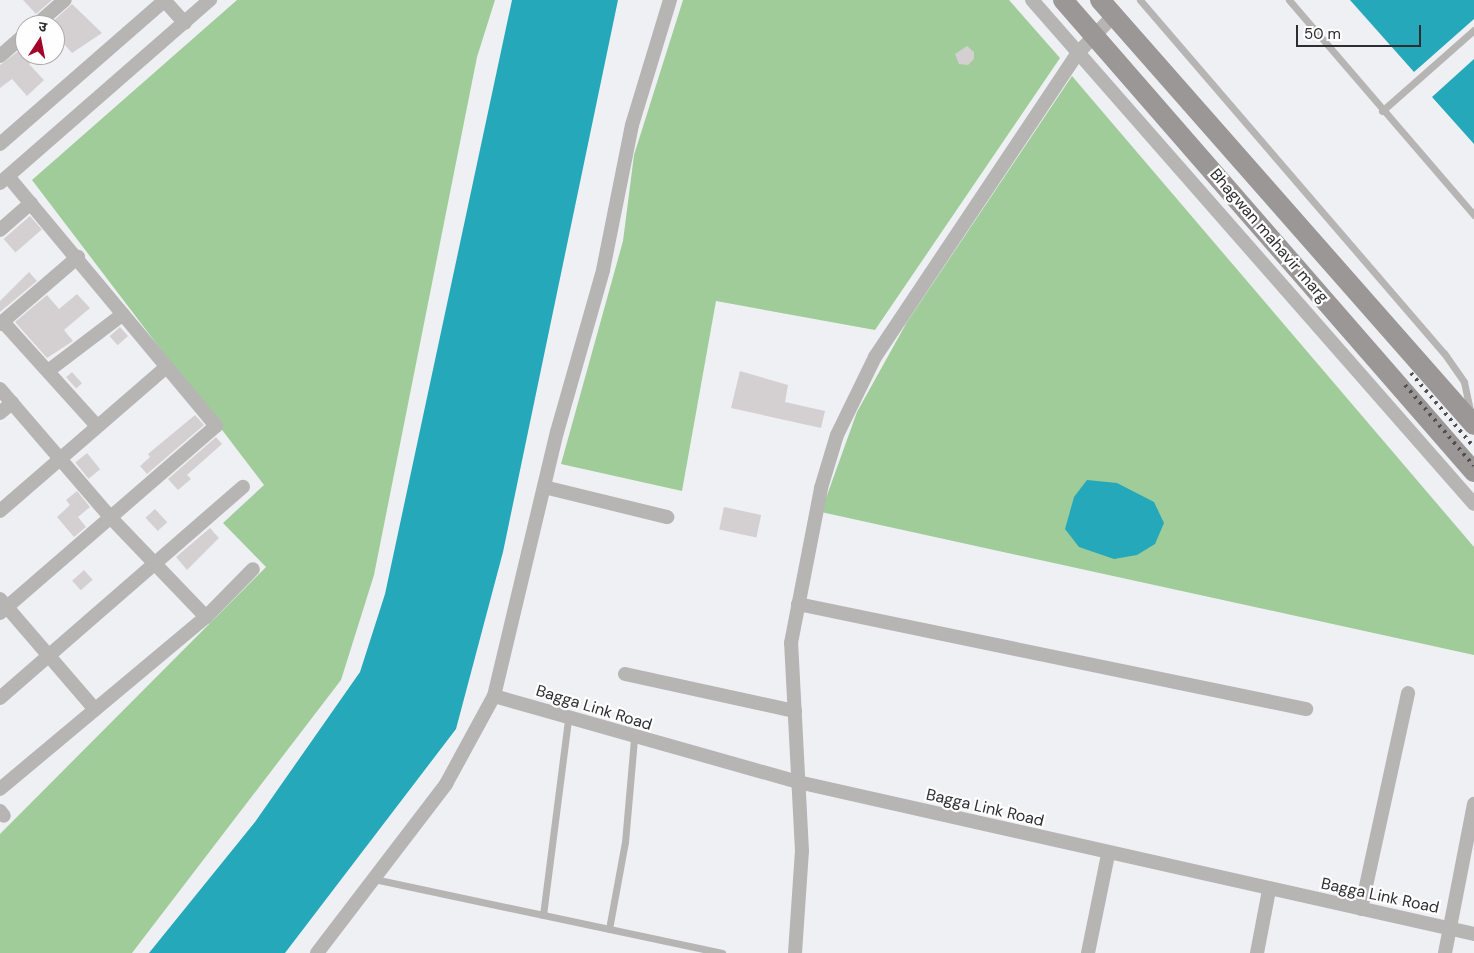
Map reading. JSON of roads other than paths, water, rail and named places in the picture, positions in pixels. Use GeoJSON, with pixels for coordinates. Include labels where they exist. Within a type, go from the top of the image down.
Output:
{"type":"FeatureCollection","features":[{"type":"Feature","properties":{"kind":"main road","name":"Bhagwan mahavir marg"},"geometry":{"type":"LineString","coordinates":[[1063,0],[1474,472]]}},
{"type":"Feature","properties":{"kind":"main road","name":"Bhagwan mahavir marg"},"geometry":{"type":"LineString","coordinates":[[1100,0],[1473,424]]}},
{"type":"Feature","properties":{"kind":"main road"},"geometry":{"type":"LineString","coordinates":[[1345,324],[1368,304]]}},
{"type":"Feature","properties":{"kind":"street"},"geometry":{"type":"LineString","coordinates":[[0,144],[164,0],[185,23]]}},
{"type":"Feature","properties":{"kind":"street"},"geometry":{"type":"LineString","coordinates":[[93,707],[49,655],[2,606],[112,519],[216,426],[166,368],[78,256],[31,203],[4,180],[210,0]]}},
{"type":"Feature","properties":{"kind":"street"},"geometry":{"type":"LineString","coordinates":[[318,953],[446,784],[494,696],[544,487],[603,270],[632,125],[670,0]]}},
{"type":"Feature","properties":{"kind":"street"},"geometry":{"type":"LineString","coordinates":[[1032,0],[1077,54],[1474,504]]}},
{"type":"Feature","properties":{"kind":"street"},"geometry":{"type":"LineString","coordinates":[[46,15],[61,1]]}},
{"type":"Feature","properties":{"kind":"street"},"geometry":{"type":"LineString","coordinates":[[795,953],[802,851],[791,644],[825,472],[864,374],[1077,54],[1092,34],[1114,15]]}},
{"type":"Feature","properties":{"kind":"street"},"geometry":{"type":"LineString","coordinates":[[0,56],[15,43]]}},
{"type":"Feature","properties":{"kind":"street"},"geometry":{"type":"LineString","coordinates":[[0,230],[31,203]]}},
{"type":"Feature","properties":{"kind":"street"},"geometry":{"type":"LineString","coordinates":[[78,256],[2,323],[98,426]]}},
{"type":"Feature","properties":{"kind":"street"},"geometry":{"type":"LineString","coordinates":[[48,371],[123,314]]}},
{"type":"Feature","properties":{"kind":"street"},"geometry":{"type":"LineString","coordinates":[[0,511],[166,368]]}},
{"type":"Feature","properties":{"kind":"street"},"geometry":{"type":"LineString","coordinates":[[0,389],[112,519],[206,617]]}},
{"type":"Feature","properties":{"kind":"street"},"geometry":{"type":"LineString","coordinates":[[0,413],[12,403]]}},
{"type":"Feature","properties":{"kind":"street"},"geometry":{"type":"LineString","coordinates":[[0,698],[243,487]]}},
{"type":"Feature","properties":{"kind":"street"},"geometry":{"type":"LineString","coordinates":[[544,487],[667,517]]}},
{"type":"Feature","properties":{"kind":"street"},"geometry":{"type":"LineString","coordinates":[[0,789],[93,707],[206,617],[253,569]]}},
{"type":"Feature","properties":{"kind":"street"},"geometry":{"type":"LineString","coordinates":[[798,604],[1306,709]]}},
{"type":"Feature","properties":{"kind":"street"},"geometry":{"type":"LineString","coordinates":[[625,674],[795,710]]}},
{"type":"Feature","properties":{"kind":"street"},"geometry":{"type":"LineString","coordinates":[[1361,909],[1408,693]]}},
{"type":"Feature","properties":{"kind":"street","name":"Bagga Link Road"},"geometry":{"type":"LineString","coordinates":[[494,696],[634,739],[798,782],[1108,855],[1474,934]]}},
{"type":"Feature","properties":{"kind":"street"},"geometry":{"type":"LineString","coordinates":[[1445,953],[1474,804]]}},
{"type":"Feature","properties":{"kind":"street"},"geometry":{"type":"LineString","coordinates":[[1088,953],[1108,855]]}},
{"type":"Feature","properties":{"kind":"street"},"geometry":{"type":"LineString","coordinates":[[1257,953],[1269,890]]}},
{"type":"Feature","properties":{"kind":"lane"},"geometry":{"type":"LineString","coordinates":[[1140,0],[1444,353],[1471,399],[1473,424]]}},
{"type":"Feature","properties":{"kind":"lane"},"geometry":{"type":"LineString","coordinates":[[1289,0],[1382,111],[1474,216]]}},
{"type":"Feature","properties":{"kind":"lane"},"geometry":{"type":"LineString","coordinates":[[1382,111],[1474,30]]}},
{"type":"Feature","properties":{"kind":"lane"},"geometry":{"type":"LineString","coordinates":[[543,915],[568,719]]}},
{"type":"Feature","properties":{"kind":"lane"},"geometry":{"type":"LineString","coordinates":[[609,929],[625,842],[634,739]]}},
{"type":"Feature","properties":{"kind":"lane"},"geometry":{"type":"LineString","coordinates":[[374,879],[722,953]]}},
{"type":"Feature","properties":{"kind":"water"},"geometry":{"type":"Polygon","coordinates":[[[512,0],[618,0],[503,552],[456,729],[285,953],[149,953],[255,822],[360,672],[385,594],[512,0]]]}},
{"type":"Feature","properties":{"kind":"water"},"geometry":{"type":"Polygon","coordinates":[[[1350,0],[1474,0],[1474,19],[1414,72],[1350,0]]]}},
{"type":"Feature","properties":{"kind":"water"},"geometry":{"type":"Polygon","coordinates":[[[1474,59],[1474,144],[1432,97],[1474,59]]]}},
{"type":"Feature","properties":{"kind":"water"},"geometry":{"type":"Polygon","coordinates":[[[1087,480],[1117,483],[1154,502],[1164,523],[1155,544],[1137,555],[1114,559],[1079,547],[1065,529],[1074,497],[1087,480]]]}},
{"type":"Feature","properties":{"kind":"railway"},"geometry":{"type":"LineString","coordinates":[[1411,373],[1474,447]]}},
{"type":"Feature","properties":{"kind":"railway"},"geometry":{"type":"LineString","coordinates":[[1405,385],[1474,466]]}}]}
